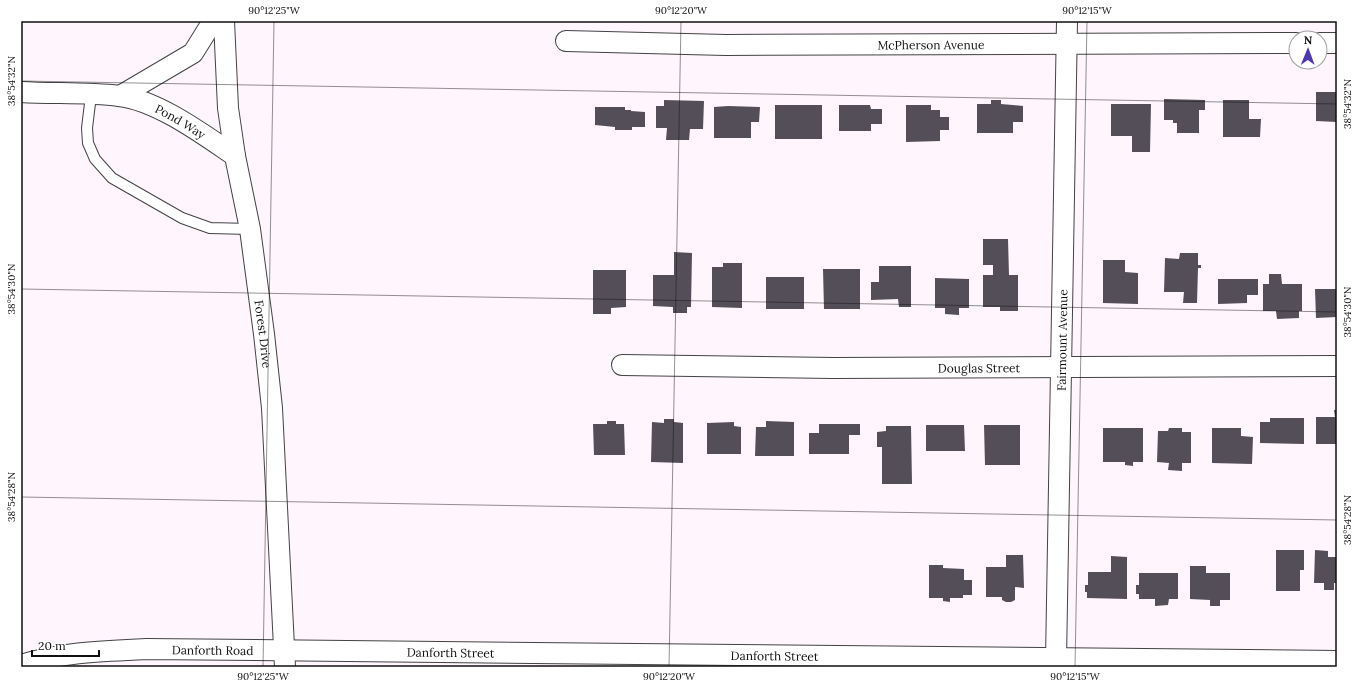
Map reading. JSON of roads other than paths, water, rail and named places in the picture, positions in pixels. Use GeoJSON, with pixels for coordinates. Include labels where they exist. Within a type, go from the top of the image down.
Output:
{"type":"FeatureCollection","features":[{"type":"Feature","properties":{"kind":"street"},"geometry":{"type":"LineString","coordinates":[[120,96],[193,53],[213,21]]}},
{"type":"Feature","properties":{"kind":"street","name":"Forest Drive"},"geometry":{"type":"LineString","coordinates":[[224,21],[228,108],[235,156],[250,229],[272,408],[285,658]]}},
{"type":"Feature","properties":{"kind":"street","name":"Fairmount Avenue"},"geometry":{"type":"LineString","coordinates":[[1056,660],[1067,21]]}},
{"type":"Feature","properties":{"kind":"street","name":"McPherson Avenue"},"geometry":{"type":"LineString","coordinates":[[566,41],[726,45],[1288,43]]}},
{"type":"Feature","properties":{"kind":"street","name":"Pond Way"},"geometry":{"type":"LineString","coordinates":[[21,92],[120,96],[154,106],[209,138],[235,156]]}},
{"type":"Feature","properties":{"kind":"street","name":"Douglas Street"},"geometry":{"type":"LineString","coordinates":[[622,365],[742,368],[1337,366]]}},
{"type":"Feature","properties":{"kind":"street","name":"Danforth Road"},"geometry":{"type":"LineString","coordinates":[[21,665],[44,658],[84,652],[146,649],[285,658]]}},
{"type":"Feature","properties":{"kind":"street","name":"Danforth Street"},"geometry":{"type":"LineString","coordinates":[[285,658],[1056,660],[1236,663],[1337,661]]}},
{"type":"Feature","properties":{"kind":"lane"},"geometry":{"type":"LineString","coordinates":[[91,95],[87,128],[88,144],[95,159],[112,178],[182,218],[210,228],[250,229]]}}]}
